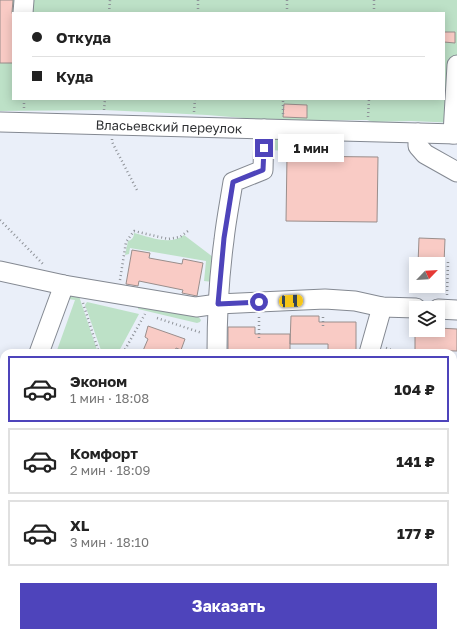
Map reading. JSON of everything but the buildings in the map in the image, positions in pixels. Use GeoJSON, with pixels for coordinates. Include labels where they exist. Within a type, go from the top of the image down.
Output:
{"type":"FeatureCollection","features":[{"type":"Feature","properties":{"kind":"street"},"geometry":{"type":"LineString","coordinates":[[23,12],[24,0]]}},
{"type":"Feature","properties":{"kind":"street"},"geometry":{"type":"LineString","coordinates":[[454,130],[457,65]]}},
{"type":"Feature","properties":{"kind":"street","name":"Власьевский переулок"},"geometry":{"type":"LineString","coordinates":[[0,122],[104,118],[203,119],[276,126],[418,133],[454,130]]}},
{"type":"Feature","properties":{"kind":"street"},"geometry":{"type":"LineString","coordinates":[[217,345],[218,304],[224,238],[233,182],[263,170],[276,126]]}},
{"type":"Feature","properties":{"kind":"street"},"geometry":{"type":"LineString","coordinates":[[418,133],[418,146],[425,154],[457,172]]}},
{"type":"Feature","properties":{"kind":"street"},"geometry":{"type":"LineString","coordinates":[[0,271],[71,286],[196,307],[218,304],[325,299],[355,301],[382,307],[409,308]]}},
{"type":"Feature","properties":{"kind":"street"},"geometry":{"type":"LineString","coordinates":[[40,349],[71,286]]}},
{"type":"Feature","properties":{"kind":"street"},"geometry":{"type":"LineString","coordinates":[[370,349],[382,307]]}},
{"type":"Feature","properties":{"kind":"path"},"geometry":{"type":"LineString","coordinates":[[109,12],[110,0]]}},
{"type":"Feature","properties":{"kind":"path"},"geometry":{"type":"LineString","coordinates":[[198,0],[198,12]]}},
{"type":"Feature","properties":{"kind":"path"},"geometry":{"type":"LineString","coordinates":[[287,0],[287,12]]}},
{"type":"Feature","properties":{"kind":"path"},"geometry":{"type":"LineString","coordinates":[[374,0],[374,12]]}},
{"type":"Feature","properties":{"kind":"path"},"geometry":{"type":"LineString","coordinates":[[24,100],[24,111]]}},
{"type":"Feature","properties":{"kind":"path"},"geometry":{"type":"LineString","coordinates":[[105,100],[104,118],[111,132],[112,142],[137,190]]}},
{"type":"Feature","properties":{"kind":"path"},"geometry":{"type":"LineString","coordinates":[[195,100],[203,119]]}},
{"type":"Feature","properties":{"kind":"path"},"geometry":{"type":"LineString","coordinates":[[276,126],[283,100]]}},
{"type":"Feature","properties":{"kind":"path"},"geometry":{"type":"LineString","coordinates":[[367,120],[369,100]]}},
{"type":"Feature","properties":{"kind":"path"},"geometry":{"type":"LineString","coordinates":[[0,220],[71,286],[97,349]]}},
{"type":"Feature","properties":{"kind":"path"},"geometry":{"type":"LineString","coordinates":[[118,294],[126,242],[134,231],[168,239],[180,237],[188,231]]}},
{"type":"Feature","properties":{"kind":"path"},"geometry":{"type":"LineString","coordinates":[[447,309],[448,262]]}},
{"type":"Feature","properties":{"kind":"path"},"geometry":{"type":"LineString","coordinates":[[259,302],[259,338]]}},
{"type":"Feature","properties":{"kind":"path"},"geometry":{"type":"LineString","coordinates":[[125,349],[146,314]]}},
{"type":"Feature","properties":{"kind":"path"},"geometry":{"type":"LineString","coordinates":[[153,316],[217,345]]}},
{"type":"Feature","properties":{"kind":"green space"},"geometry":{"type":"Polygon","coordinates":[[[0,0],[457,0],[457,123],[411,121],[373,122],[367,120],[282,121],[207,115],[104,110],[0,111],[0,0]]]}},
{"type":"Feature","properties":{"kind":"green space"},"geometry":{"type":"Polygon","coordinates":[[[288,136],[288,151],[269,150],[273,137],[288,136]]]}},
{"type":"Feature","properties":{"kind":"green space"},"geometry":{"type":"Polygon","coordinates":[[[134,233],[160,240],[173,240],[184,235],[213,257],[213,282],[204,281],[206,261],[130,248],[129,254],[125,255],[128,241],[134,236],[134,233]]]}},
{"type":"Feature","properties":{"kind":"green space"},"geometry":{"type":"Polygon","coordinates":[[[78,293],[97,349],[57,349],[75,300],[68,299],[67,296],[78,293]]]}},
{"type":"Feature","properties":{"kind":"green space"},"geometry":{"type":"Polygon","coordinates":[[[87,302],[139,314],[120,349],[101,349],[85,305],[87,302]]]}},
{"type":"Feature","properties":{"kind":"green space"},"geometry":{"type":"Polygon","coordinates":[[[139,303],[197,315],[201,320],[197,323],[138,309],[139,303]]]}},
{"type":"Feature","properties":{"kind":"route"},"geometry":{"type":"LineString","coordinates":[[259,302],[218,304],[224,238],[233,182],[263,170],[264,148]]}}]}
